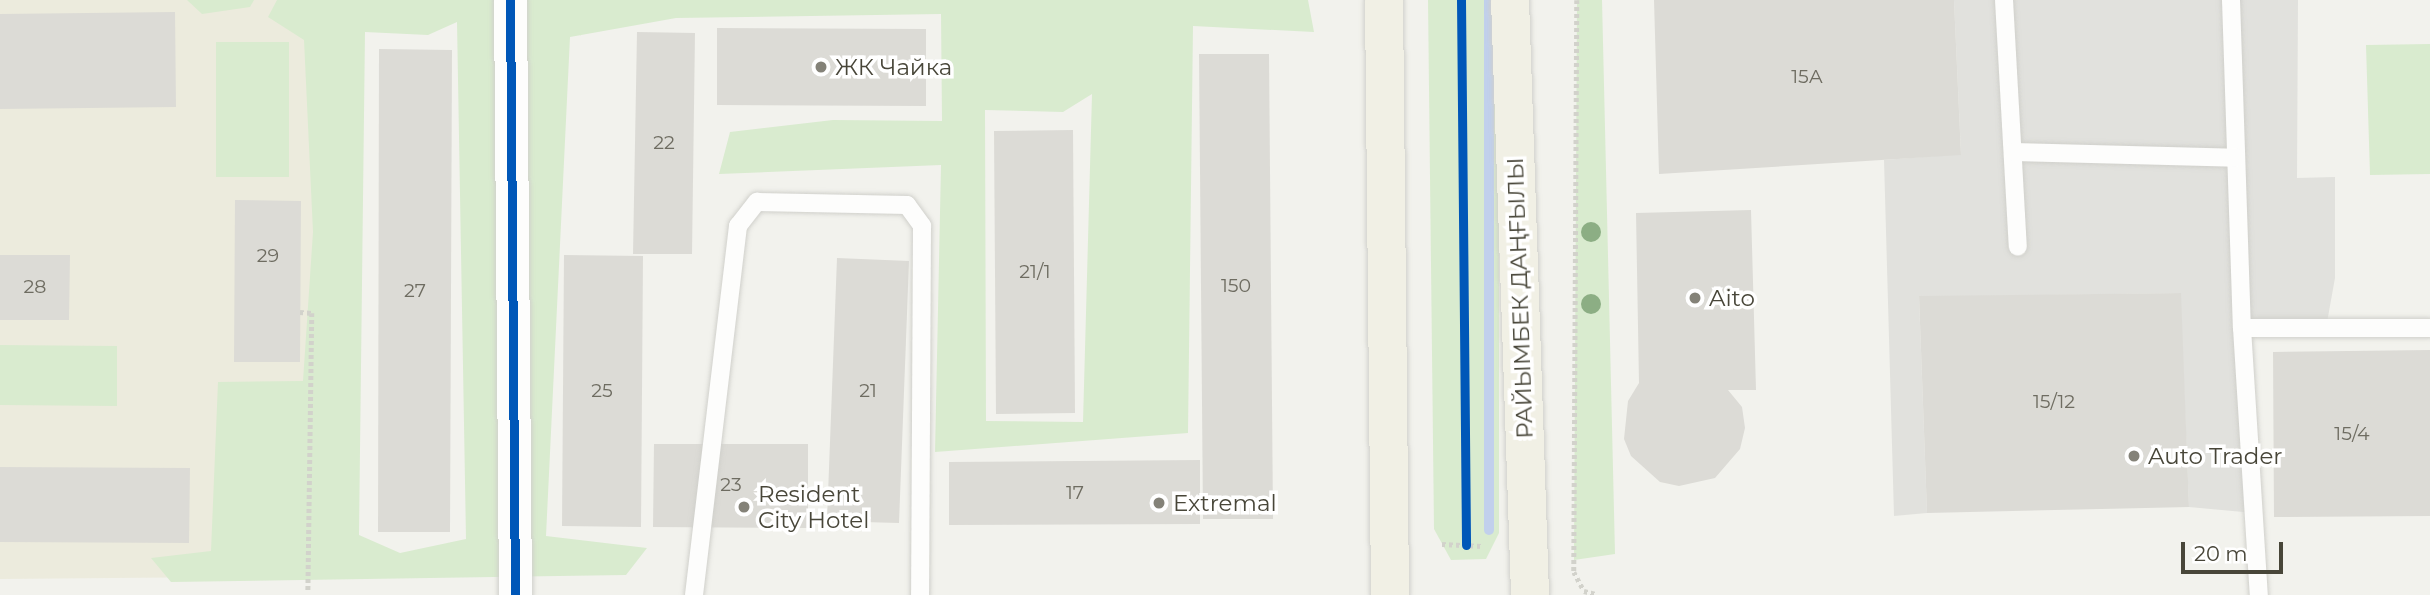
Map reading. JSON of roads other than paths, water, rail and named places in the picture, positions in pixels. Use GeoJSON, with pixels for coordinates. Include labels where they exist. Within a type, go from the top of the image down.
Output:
{"type":"FeatureCollection","features":[{"type":"Feature","properties":{"kind":"main road","name":"РАЙЫМБЕК ДАҢҒЫЛЫ"},"geometry":{"type":"LineString","coordinates":[[1510,0],[1530,595]]}},
{"type":"Feature","properties":{"kind":"main road"},"geometry":{"type":"LineString","coordinates":[[1389,10],[1390,595]]}},
{"type":"Feature","properties":{"kind":"street"},"geometry":{"type":"LineString","coordinates":[[510,0],[514,595]]}},
{"type":"Feature","properties":{"kind":"lane"},"geometry":{"type":"LineString","coordinates":[[2004,0],[2018,247]]}},
{"type":"Feature","properties":{"kind":"lane"},"geometry":{"type":"LineString","coordinates":[[2231,0],[2242,328],[2259,595]]}},
{"type":"Feature","properties":{"kind":"lane"},"geometry":{"type":"LineString","coordinates":[[2013,152],[2236,158]]}},
{"type":"Feature","properties":{"kind":"lane"},"geometry":{"type":"LineString","coordinates":[[694,595],[737,226],[757,202],[907,205],[922,226],[919,595]]}},
{"type":"Feature","properties":{"kind":"lane"},"geometry":{"type":"LineString","coordinates":[[2242,328],[2430,328]]}},
{"type":"Feature","properties":{"kind":"waterway"},"geometry":{"type":"LineString","coordinates":[[1489,0],[1489,530]]}},
{"type":"Feature","properties":{"kind":"place","name":"ЖК Чайка"},"geometry":{"type":"Point","coordinates":[821,67]}},
{"type":"Feature","properties":{"kind":"place","name":"Aito"},"geometry":{"type":"Point","coordinates":[1695,298]}},
{"type":"Feature","properties":{"kind":"place","name":"Auto Trader"},"geometry":{"type":"Point","coordinates":[2134,456]}},
{"type":"Feature","properties":{"kind":"place","name":"Extremal"},"geometry":{"type":"Point","coordinates":[1159,503]}},
{"type":"Feature","properties":{"kind":"place","name":"Resident City Hotel"},"geometry":{"type":"Point","coordinates":[744,507]}}]}
